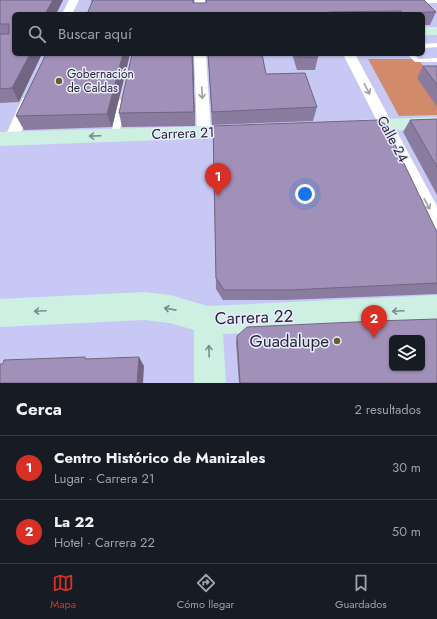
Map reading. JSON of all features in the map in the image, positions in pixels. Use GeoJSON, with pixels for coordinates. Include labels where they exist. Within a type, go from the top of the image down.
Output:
{"type":"FeatureCollection","features":[{"type":"Feature","properties":{"kind":"main road"},"geometry":{"type":"LineString","coordinates":[[425,31],[437,31]]}},
{"type":"Feature","properties":{"kind":"main road"},"geometry":{"type":"LineString","coordinates":[[338,127],[437,123]]}},
{"type":"Feature","properties":{"kind":"main road","name":"Carrera 21"},"geometry":{"type":"LineString","coordinates":[[6,139],[259,130]]}},
{"type":"Feature","properties":{"kind":"main road","name":"Carrera 22"},"geometry":{"type":"LineString","coordinates":[[0,312],[144,306],[170,309],[208,320],[437,309]]}},
{"type":"Feature","properties":{"kind":"main road"},"geometry":{"type":"LineString","coordinates":[[208,320],[210,383]]}},
{"type":"Feature","properties":{"kind":"street"},"geometry":{"type":"LineString","coordinates":[[68,12],[74,0]]}},
{"type":"Feature","properties":{"kind":"street"},"geometry":{"type":"LineString","coordinates":[[200,0],[200,12]]}},
{"type":"Feature","properties":{"kind":"street"},"geometry":{"type":"LineString","coordinates":[[391,1],[437,0]]}},
{"type":"Feature","properties":{"kind":"street"},"geometry":{"type":"LineString","coordinates":[[200,56],[204,133]]}},
{"type":"Feature","properties":{"kind":"street","name":"Calle 24"},"geometry":{"type":"LineString","coordinates":[[350,56],[437,223]]}},
{"type":"Feature","properties":{"kind":"street"},"geometry":{"type":"LineString","coordinates":[[6,139],[33,89]]}},
{"type":"Feature","properties":{"kind":"lane"},"geometry":{"type":"LineString","coordinates":[[425,46],[437,45]]}},
{"type":"Feature","properties":{"kind":"lane"},"geometry":{"type":"LineString","coordinates":[[412,56],[416,61],[437,60]]}},
{"type":"Feature","properties":{"kind":"lane"},"geometry":{"type":"LineString","coordinates":[[115,136],[123,97]]}},
{"type":"Feature","properties":{"kind":"shaded area"},"geometry":{"type":"Polygon","coordinates":[[[368,59],[418,59],[427,71],[437,107],[437,115],[399,116],[368,59]]]}},
{"type":"Feature","properties":{"kind":"building"},"geometry":{"type":"Polygon","coordinates":[[[0,0],[53,0],[46,12],[12,12],[12,56],[29,56],[12,88],[0,89],[0,34],[9,34],[9,24],[0,24],[0,0]]]}},
{"type":"Feature","properties":{"kind":"building"},"geometry":{"type":"Polygon","coordinates":[[[93,0],[193,0],[193,3],[206,3],[206,0],[424,0],[436,12],[401,11],[88,12],[93,0]]]}},
{"type":"Feature","properties":{"kind":"building","name":"Gobernación de Caldas"},"geometry":{"type":"Polygon","coordinates":[[[45,56],[122,56],[107,114],[16,116],[45,56]]]}},
{"type":"Feature","properties":{"kind":"building"},"geometry":{"type":"Polygon","coordinates":[[[132,56],[192,56],[194,112],[119,113],[132,56]]]}},
{"type":"Feature","properties":{"kind":"building"},"geometry":{"type":"Polygon","coordinates":[[[208,56],[262,56],[266,74],[305,73],[317,107],[212,112],[208,56]]]}},
{"type":"Feature","properties":{"kind":"building"},"geometry":{"type":"Polygon","coordinates":[[[299,56],[318,57],[299,57],[299,56]]]}},
{"type":"Feature","properties":{"kind":"building"},"geometry":{"type":"Polygon","coordinates":[[[423,66],[437,66],[437,85],[423,66]]]}},
{"type":"Feature","properties":{"kind":"building"},"geometry":{"type":"Polygon","coordinates":[[[437,119],[437,167],[410,120],[437,119]]]}},
{"type":"Feature","properties":{"kind":"building"},"geometry":{"type":"Polygon","coordinates":[[[378,120],[385,124],[437,232],[437,283],[289,290],[224,290],[216,278],[213,126],[378,120]]]}},
{"type":"Feature","properties":{"kind":"building"},"geometry":{"type":"Polygon","coordinates":[[[437,319],[437,383],[240,383],[237,336],[247,327],[437,319]]]}},
{"type":"Feature","properties":{"kind":"building"},"geometry":{"type":"Polygon","coordinates":[[[85,357],[85,359],[139,357],[137,383],[0,383],[0,364],[3,364],[4,360],[85,357]]]}},
{"type":"Feature","properties":{"kind":"place","name":"Gobernación de Caldas"},"geometry":{"type":"Point","coordinates":[59,81]}},
{"type":"Feature","properties":{"kind":"place","name":"Centro Histórico de Manizales"},"geometry":{"type":"Point","coordinates":[218,196]}},
{"type":"Feature","properties":{"kind":"place","name":"La 22"},"geometry":{"type":"Point","coordinates":[374,338]}},
{"type":"Feature","properties":{"kind":"place","name":"Guadalupe"},"geometry":{"type":"Point","coordinates":[337,341]}}]}
